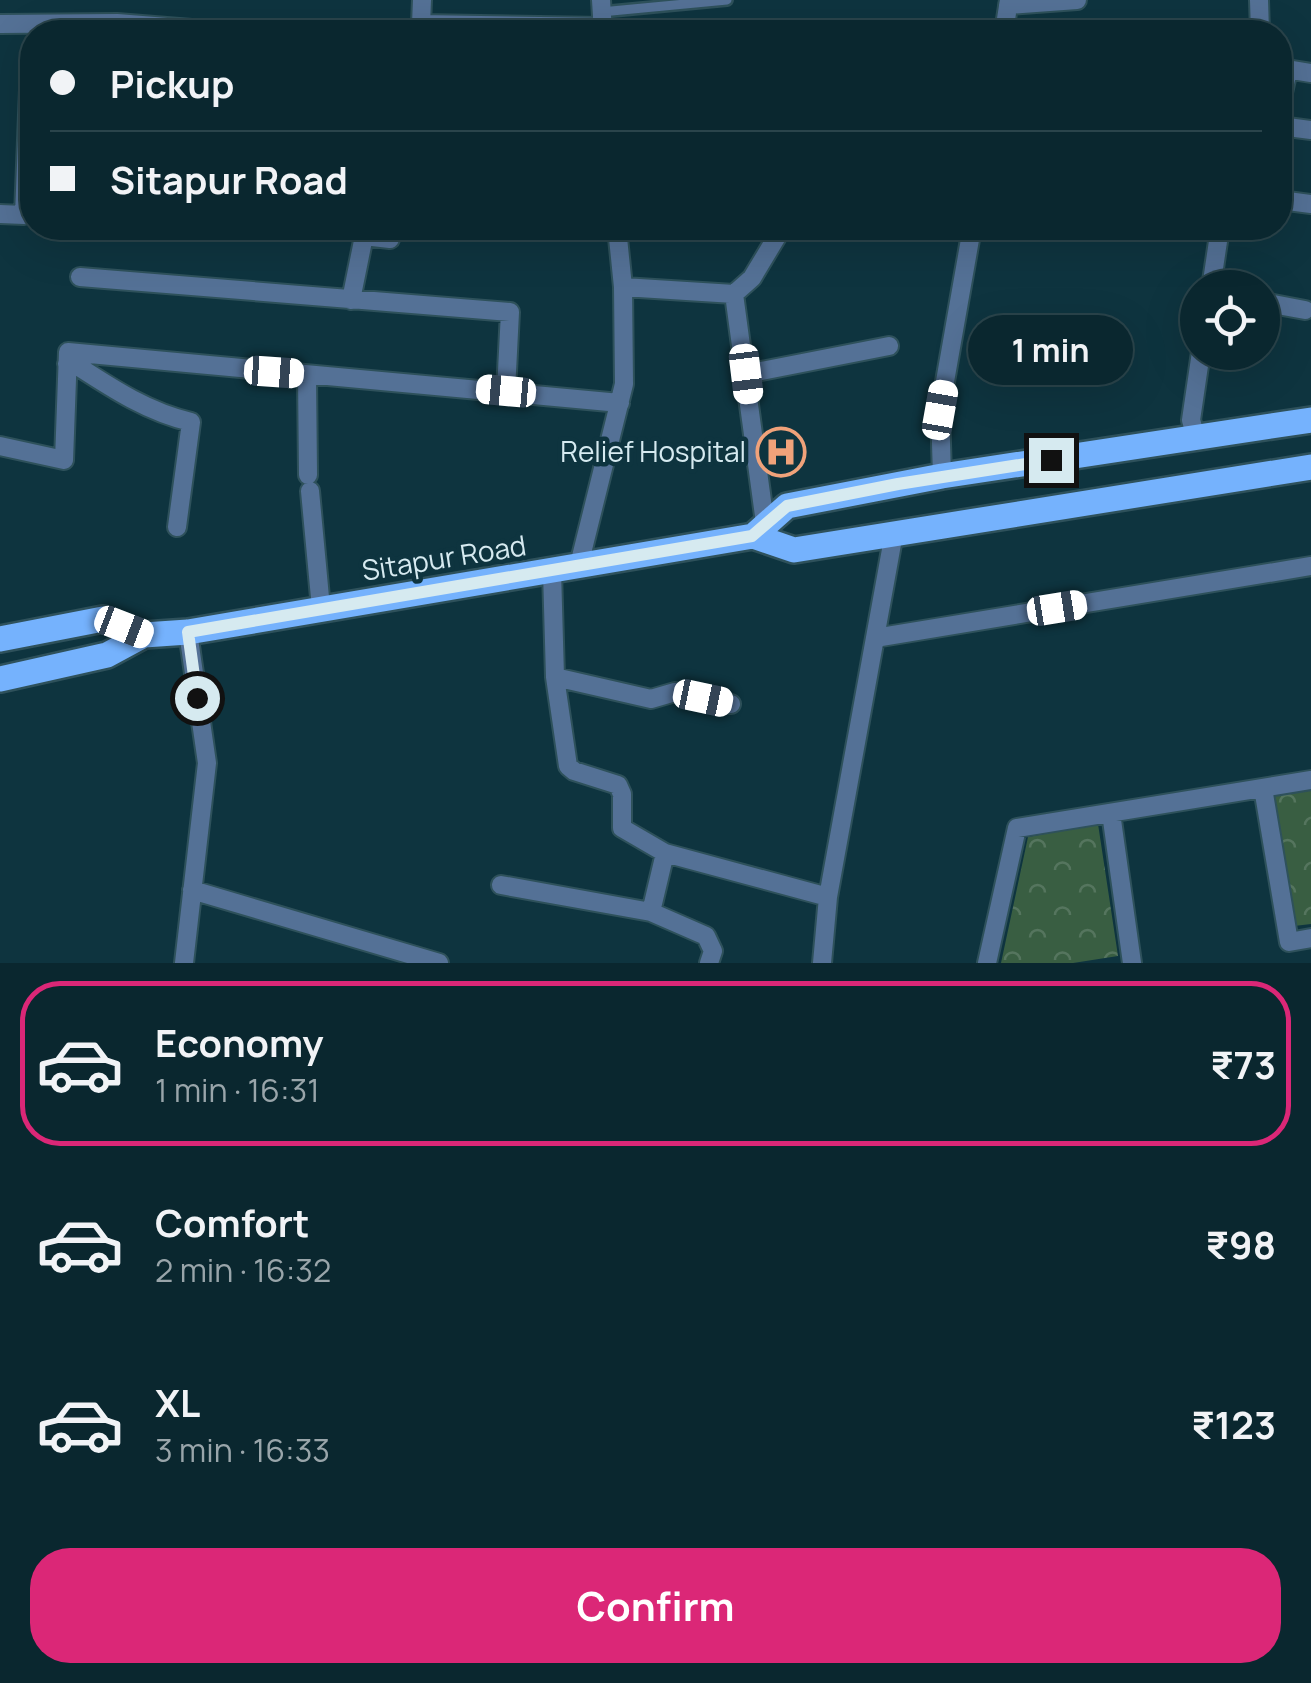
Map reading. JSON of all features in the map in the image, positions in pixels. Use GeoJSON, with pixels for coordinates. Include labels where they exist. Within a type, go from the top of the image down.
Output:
{"type":"FeatureCollection","features":[{"type":"Feature","properties":{"kind":"main road","name":"Sitapur Road"},"geometry":{"type":"LineString","coordinates":[[0,679],[107,655],[144,635],[188,632],[552,571],[759,530],[787,506],[942,476],[1311,420]]}},
{"type":"Feature","properties":{"kind":"main road","name":"Sitapur Road"},"geometry":{"type":"LineString","coordinates":[[759,530],[794,550],[1311,467]]}},
{"type":"Feature","properties":{"kind":"main road","name":"Sitapur Road"},"geometry":{"type":"LineString","coordinates":[[0,639],[104,619],[144,635]]}},
{"type":"Feature","properties":{"kind":"street"},"geometry":{"type":"LineString","coordinates":[[1008,2],[1076,0]]}},
{"type":"Feature","properties":{"kind":"street"},"geometry":{"type":"LineString","coordinates":[[542,20],[602,18]]}},
{"type":"Feature","properties":{"kind":"street"},"geometry":{"type":"LineString","coordinates":[[351,300],[363,240]]}},
{"type":"Feature","properties":{"kind":"street"},"geometry":{"type":"LineString","coordinates":[[579,565],[624,384],[618,240]]}},
{"type":"Feature","properties":{"kind":"street"},"geometry":{"type":"LineString","coordinates":[[623,287],[734,294],[752,278],[775,240]]}},
{"type":"Feature","properties":{"kind":"street"},"geometry":{"type":"LineString","coordinates":[[942,476],[940,410],[970,240]]}},
{"type":"Feature","properties":{"kind":"street"},"geometry":{"type":"LineString","coordinates":[[1214,270],[1218,240]]}},
{"type":"Feature","properties":{"kind":"street"},"geometry":{"type":"LineString","coordinates":[[80,277],[510,312],[506,391]]}},
{"type":"Feature","properties":{"kind":"street"},"geometry":{"type":"LineString","coordinates":[[734,294],[746,374],[759,530]]}},
{"type":"Feature","properties":{"kind":"street"},"geometry":{"type":"LineString","coordinates":[[1280,305],[1305,310]]}},
{"type":"Feature","properties":{"kind":"street"},"geometry":{"type":"LineString","coordinates":[[746,374],[890,346]]}},
{"type":"Feature","properties":{"kind":"street"},"geometry":{"type":"LineString","coordinates":[[0,446],[64,460],[68,352],[620,404]]}},
{"type":"Feature","properties":{"kind":"street"},"geometry":{"type":"LineString","coordinates":[[67,364],[76,364],[136,402],[191,422],[177,527]]}},
{"type":"Feature","properties":{"kind":"street"},"geometry":{"type":"LineString","coordinates":[[1196,438],[1191,420],[1198,370]]}},
{"type":"Feature","properties":{"kind":"street"},"geometry":{"type":"LineString","coordinates":[[307,375],[309,483],[321,608]]}},
{"type":"Feature","properties":{"kind":"street"},"geometry":{"type":"LineString","coordinates":[[822,963],[828,897],[894,533]]}},
{"type":"Feature","properties":{"kind":"street"},"geometry":{"type":"LineString","coordinates":[[875,638],[1311,566]]}},
{"type":"Feature","properties":{"kind":"street"},"geometry":{"type":"LineString","coordinates":[[552,571],[555,677],[568,766],[618,785],[622,794],[622,828],[665,853],[828,897]]}},
{"type":"Feature","properties":{"kind":"street"},"geometry":{"type":"LineString","coordinates":[[184,963],[206,763],[188,632]]}},
{"type":"Feature","properties":{"kind":"street"},"geometry":{"type":"LineString","coordinates":[[555,677],[651,699],[675,692],[731,704]]}},
{"type":"Feature","properties":{"kind":"street"},"geometry":{"type":"LineString","coordinates":[[987,963],[1017,828],[1311,780]]}},
{"type":"Feature","properties":{"kind":"street"},"geometry":{"type":"LineString","coordinates":[[1263,788],[1289,942],[1311,938]]}},
{"type":"Feature","properties":{"kind":"street"},"geometry":{"type":"LineString","coordinates":[[1110,813],[1132,963]]}},
{"type":"Feature","properties":{"kind":"street"},"geometry":{"type":"LineString","coordinates":[[652,912],[665,853]]}},
{"type":"Feature","properties":{"kind":"street"},"geometry":{"type":"LineString","coordinates":[[501,885],[652,912],[706,936],[713,951],[709,963]]}},
{"type":"Feature","properties":{"kind":"street"},"geometry":{"type":"LineString","coordinates":[[192,890],[439,963]]}},
{"type":"Feature","properties":{"kind":"lane"},"geometry":{"type":"LineString","coordinates":[[602,18],[726,0]]}},
{"type":"Feature","properties":{"kind":"green space"},"geometry":{"type":"Polygon","coordinates":[[[1311,787],[1311,924],[1294,926],[1272,793],[1311,787]]]}},
{"type":"Feature","properties":{"kind":"green space"},"geometry":{"type":"Polygon","coordinates":[[[1098,824],[1118,956],[1073,963],[1001,963],[1028,837],[1098,824]]]}},
{"type":"Feature","properties":{"kind":"place","name":"Relief Hospital"},"geometry":{"type":"Point","coordinates":[781,452]}},
{"type":"Feature","properties":{"kind":"route"},"geometry":{"type":"LineString","coordinates":[[197,698],[188,632],[752,536],[787,506],[1051,460]]}}]}
